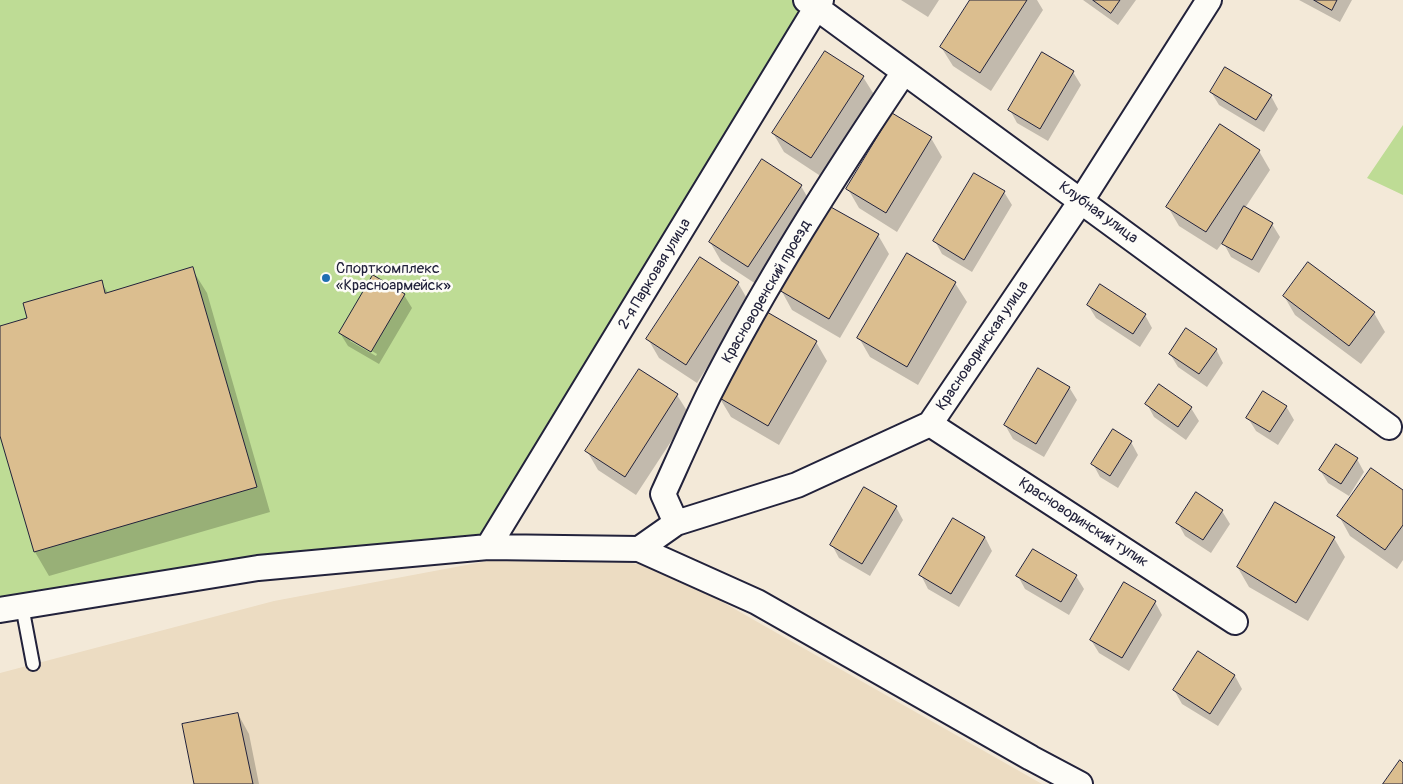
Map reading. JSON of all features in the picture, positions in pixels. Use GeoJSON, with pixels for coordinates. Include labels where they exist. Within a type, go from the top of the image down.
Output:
{"type":"FeatureCollection","features":[{"type":"Feature","properties":{"kind":"street","name":"Красноворинская улица"},"geometry":{"type":"LineString","coordinates":[[640,549],[676,523],[797,485],[930,424],[1081,201],[1209,0]]}},
{"type":"Feature","properties":{"kind":"street","name":"Клубная улица"},"geometry":{"type":"LineString","coordinates":[[815,3],[904,72],[1389,427]]}},
{"type":"Feature","properties":{"kind":"street","name":"2-я Парковая улица"},"geometry":{"type":"LineString","coordinates":[[488,547],[815,3]]}},
{"type":"Feature","properties":{"kind":"street","name":"Красноворенский проезд"},"geometry":{"type":"LineString","coordinates":[[676,523],[663,494],[710,394],[774,277],[847,156],[904,72]]}},
{"type":"Feature","properties":{"kind":"street","name":"Красноворинский тупик"},"geometry":{"type":"LineString","coordinates":[[930,424],[1235,622]]}},
{"type":"Feature","properties":{"kind":"street"},"geometry":{"type":"LineString","coordinates":[[11,608],[258,568],[488,547],[640,549],[757,602],[1030,758],[1080,784]]}},
{"type":"Feature","properties":{"kind":"lane"},"geometry":{"type":"LineString","coordinates":[[11,608],[33,664]]}},
{"type":"Feature","properties":{"kind":"shaded area"},"geometry":{"type":"Polygon","coordinates":[[[541,551],[661,567],[1042,784],[0,784],[0,673],[274,601],[541,551]]]}},
{"type":"Feature","properties":{"kind":"green space","name":"Спорткомплекс «Красноармейск»"},"geometry":{"type":"Polygon","coordinates":[[[0,0],[806,0],[816,8],[488,547],[0,610],[0,0]]]}},
{"type":"Feature","properties":{"kind":"green space"},"geometry":{"type":"Polygon","coordinates":[[[1403,125],[1403,195],[1367,178],[1403,125]]]}},
{"type":"Feature","properties":{"kind":"building"},"geometry":{"type":"Polygon","coordinates":[[[970,0],[1027,0],[980,73],[940,47],[970,0]]]}},
{"type":"Feature","properties":{"kind":"building"},"geometry":{"type":"Polygon","coordinates":[[[1093,0],[1120,0],[1111,13],[1093,0]]]}},
{"type":"Feature","properties":{"kind":"building"},"geometry":{"type":"Polygon","coordinates":[[[1314,0],[1337,0],[1332,10],[1314,0]]]}},
{"type":"Feature","properties":{"kind":"building"},"geometry":{"type":"Polygon","coordinates":[[[825,51],[864,76],[811,158],[772,133],[825,51]]]}},
{"type":"Feature","properties":{"kind":"building"},"geometry":{"type":"Polygon","coordinates":[[[1042,52],[1074,71],[1040,129],[1008,110],[1042,52]]]}},
{"type":"Feature","properties":{"kind":"building"},"geometry":{"type":"Polygon","coordinates":[[[1225,67],[1272,95],[1256,120],[1210,92],[1225,67]]]}},
{"type":"Feature","properties":{"kind":"building"},"geometry":{"type":"Polygon","coordinates":[[[892,113],[932,137],[886,213],[846,189],[892,113]]]}},
{"type":"Feature","properties":{"kind":"building"},"geometry":{"type":"Polygon","coordinates":[[[1220,124],[1260,150],[1206,232],[1166,207],[1220,124]]]}},
{"type":"Feature","properties":{"kind":"building"},"geometry":{"type":"Polygon","coordinates":[[[762,159],[802,185],[748,267],[709,242],[762,159]]]}},
{"type":"Feature","properties":{"kind":"building"},"geometry":{"type":"Polygon","coordinates":[[[974,173],[1005,191],[964,260],[933,241],[974,173]]]}},
{"type":"Feature","properties":{"kind":"building"},"geometry":{"type":"Polygon","coordinates":[[[829,206],[879,234],[829,319],[779,290],[829,206]]]}},
{"type":"Feature","properties":{"kind":"building"},"geometry":{"type":"Polygon","coordinates":[[[1244,206],[1273,223],[1252,260],[1222,244],[1244,206]]]}},
{"type":"Feature","properties":{"kind":"building"},"geometry":{"type":"Polygon","coordinates":[[[907,253],[956,282],[907,367],[857,338],[907,253]]]}},
{"type":"Feature","properties":{"kind":"building"},"geometry":{"type":"Polygon","coordinates":[[[700,257],[739,282],[686,365],[646,339],[700,257]]]}},
{"type":"Feature","properties":{"kind":"building"},"geometry":{"type":"Polygon","coordinates":[[[1308,262],[1375,312],[1349,346],[1283,296],[1308,262]]]}},
{"type":"Feature","properties":{"kind":"building"},"geometry":{"type":"Polygon","coordinates":[[[193,267],[257,487],[34,552],[0,436],[0,326],[27,318],[23,303],[102,280],[105,293],[193,267]]]}},
{"type":"Feature","properties":{"kind":"building"},"geometry":{"type":"Polygon","coordinates":[[[373,275],[405,294],[371,352],[339,333],[373,275]]]}},
{"type":"Feature","properties":{"kind":"building"},"geometry":{"type":"Polygon","coordinates":[[[1100,284],[1146,314],[1133,334],[1087,305],[1100,284]]]}},
{"type":"Feature","properties":{"kind":"building"},"geometry":{"type":"Polygon","coordinates":[[[767,312],[817,341],[768,426],[718,397],[767,312]]]}},
{"type":"Feature","properties":{"kind":"building"},"geometry":{"type":"Polygon","coordinates":[[[1186,328],[1217,349],[1199,374],[1169,354],[1186,328]]]}},
{"type":"Feature","properties":{"kind":"building"},"geometry":{"type":"Polygon","coordinates":[[[1038,368],[1070,387],[1036,444],[1004,425],[1038,368]]]}},
{"type":"Feature","properties":{"kind":"building"},"geometry":{"type":"Polygon","coordinates":[[[639,369],[678,394],[625,477],[585,451],[639,369]]]}},
{"type":"Feature","properties":{"kind":"building"},"geometry":{"type":"Polygon","coordinates":[[[1159,384],[1192,407],[1178,427],[1145,404],[1159,384]]]}},
{"type":"Feature","properties":{"kind":"building"},"geometry":{"type":"Polygon","coordinates":[[[1263,391],[1287,406],[1270,432],[1246,418],[1263,391]]]}},
{"type":"Feature","properties":{"kind":"building"},"geometry":{"type":"Polygon","coordinates":[[[1113,429],[1132,441],[1110,476],[1091,464],[1113,429]]]}},
{"type":"Feature","properties":{"kind":"building"},"geometry":{"type":"Polygon","coordinates":[[[1336,444],[1358,458],[1341,484],[1319,470],[1336,444]]]}},
{"type":"Feature","properties":{"kind":"building"},"geometry":{"type":"Polygon","coordinates":[[[1371,468],[1403,490],[1403,525],[1385,550],[1337,516],[1371,468]]]}},
{"type":"Feature","properties":{"kind":"building"},"geometry":{"type":"Polygon","coordinates":[[[864,487],[897,506],[862,564],[830,545],[864,487]]]}},
{"type":"Feature","properties":{"kind":"building"},"geometry":{"type":"Polygon","coordinates":[[[1196,492],[1223,510],[1203,540],[1176,523],[1196,492]]]}},
{"type":"Feature","properties":{"kind":"building"},"geometry":{"type":"Polygon","coordinates":[[[1275,502],[1335,537],[1296,603],[1237,567],[1275,502]]]}},
{"type":"Feature","properties":{"kind":"building"},"geometry":{"type":"Polygon","coordinates":[[[953,518],[985,537],[951,594],[919,575],[953,518]]]}},
{"type":"Feature","properties":{"kind":"building"},"geometry":{"type":"Polygon","coordinates":[[[1033,549],[1077,575],[1061,602],[1016,576],[1033,549]]]}},
{"type":"Feature","properties":{"kind":"building"},"geometry":{"type":"Polygon","coordinates":[[[1124,582],[1156,601],[1122,658],[1090,640],[1124,582]]]}},
{"type":"Feature","properties":{"kind":"building"},"geometry":{"type":"Polygon","coordinates":[[[1198,651],[1235,675],[1210,714],[1173,690],[1198,651]]]}},
{"type":"Feature","properties":{"kind":"building"},"geometry":{"type":"Polygon","coordinates":[[[238,713],[253,784],[194,784],[182,724],[238,713]]]}},
{"type":"Feature","properties":{"kind":"building"},"geometry":{"type":"Polygon","coordinates":[[[1400,760],[1403,763],[1403,784],[1383,784],[1400,760]]]}},
{"type":"Feature","properties":{"kind":"place","name":"Спорткомплекс «Красноармейск»"},"geometry":{"type":"Point","coordinates":[326,278]}}]}
